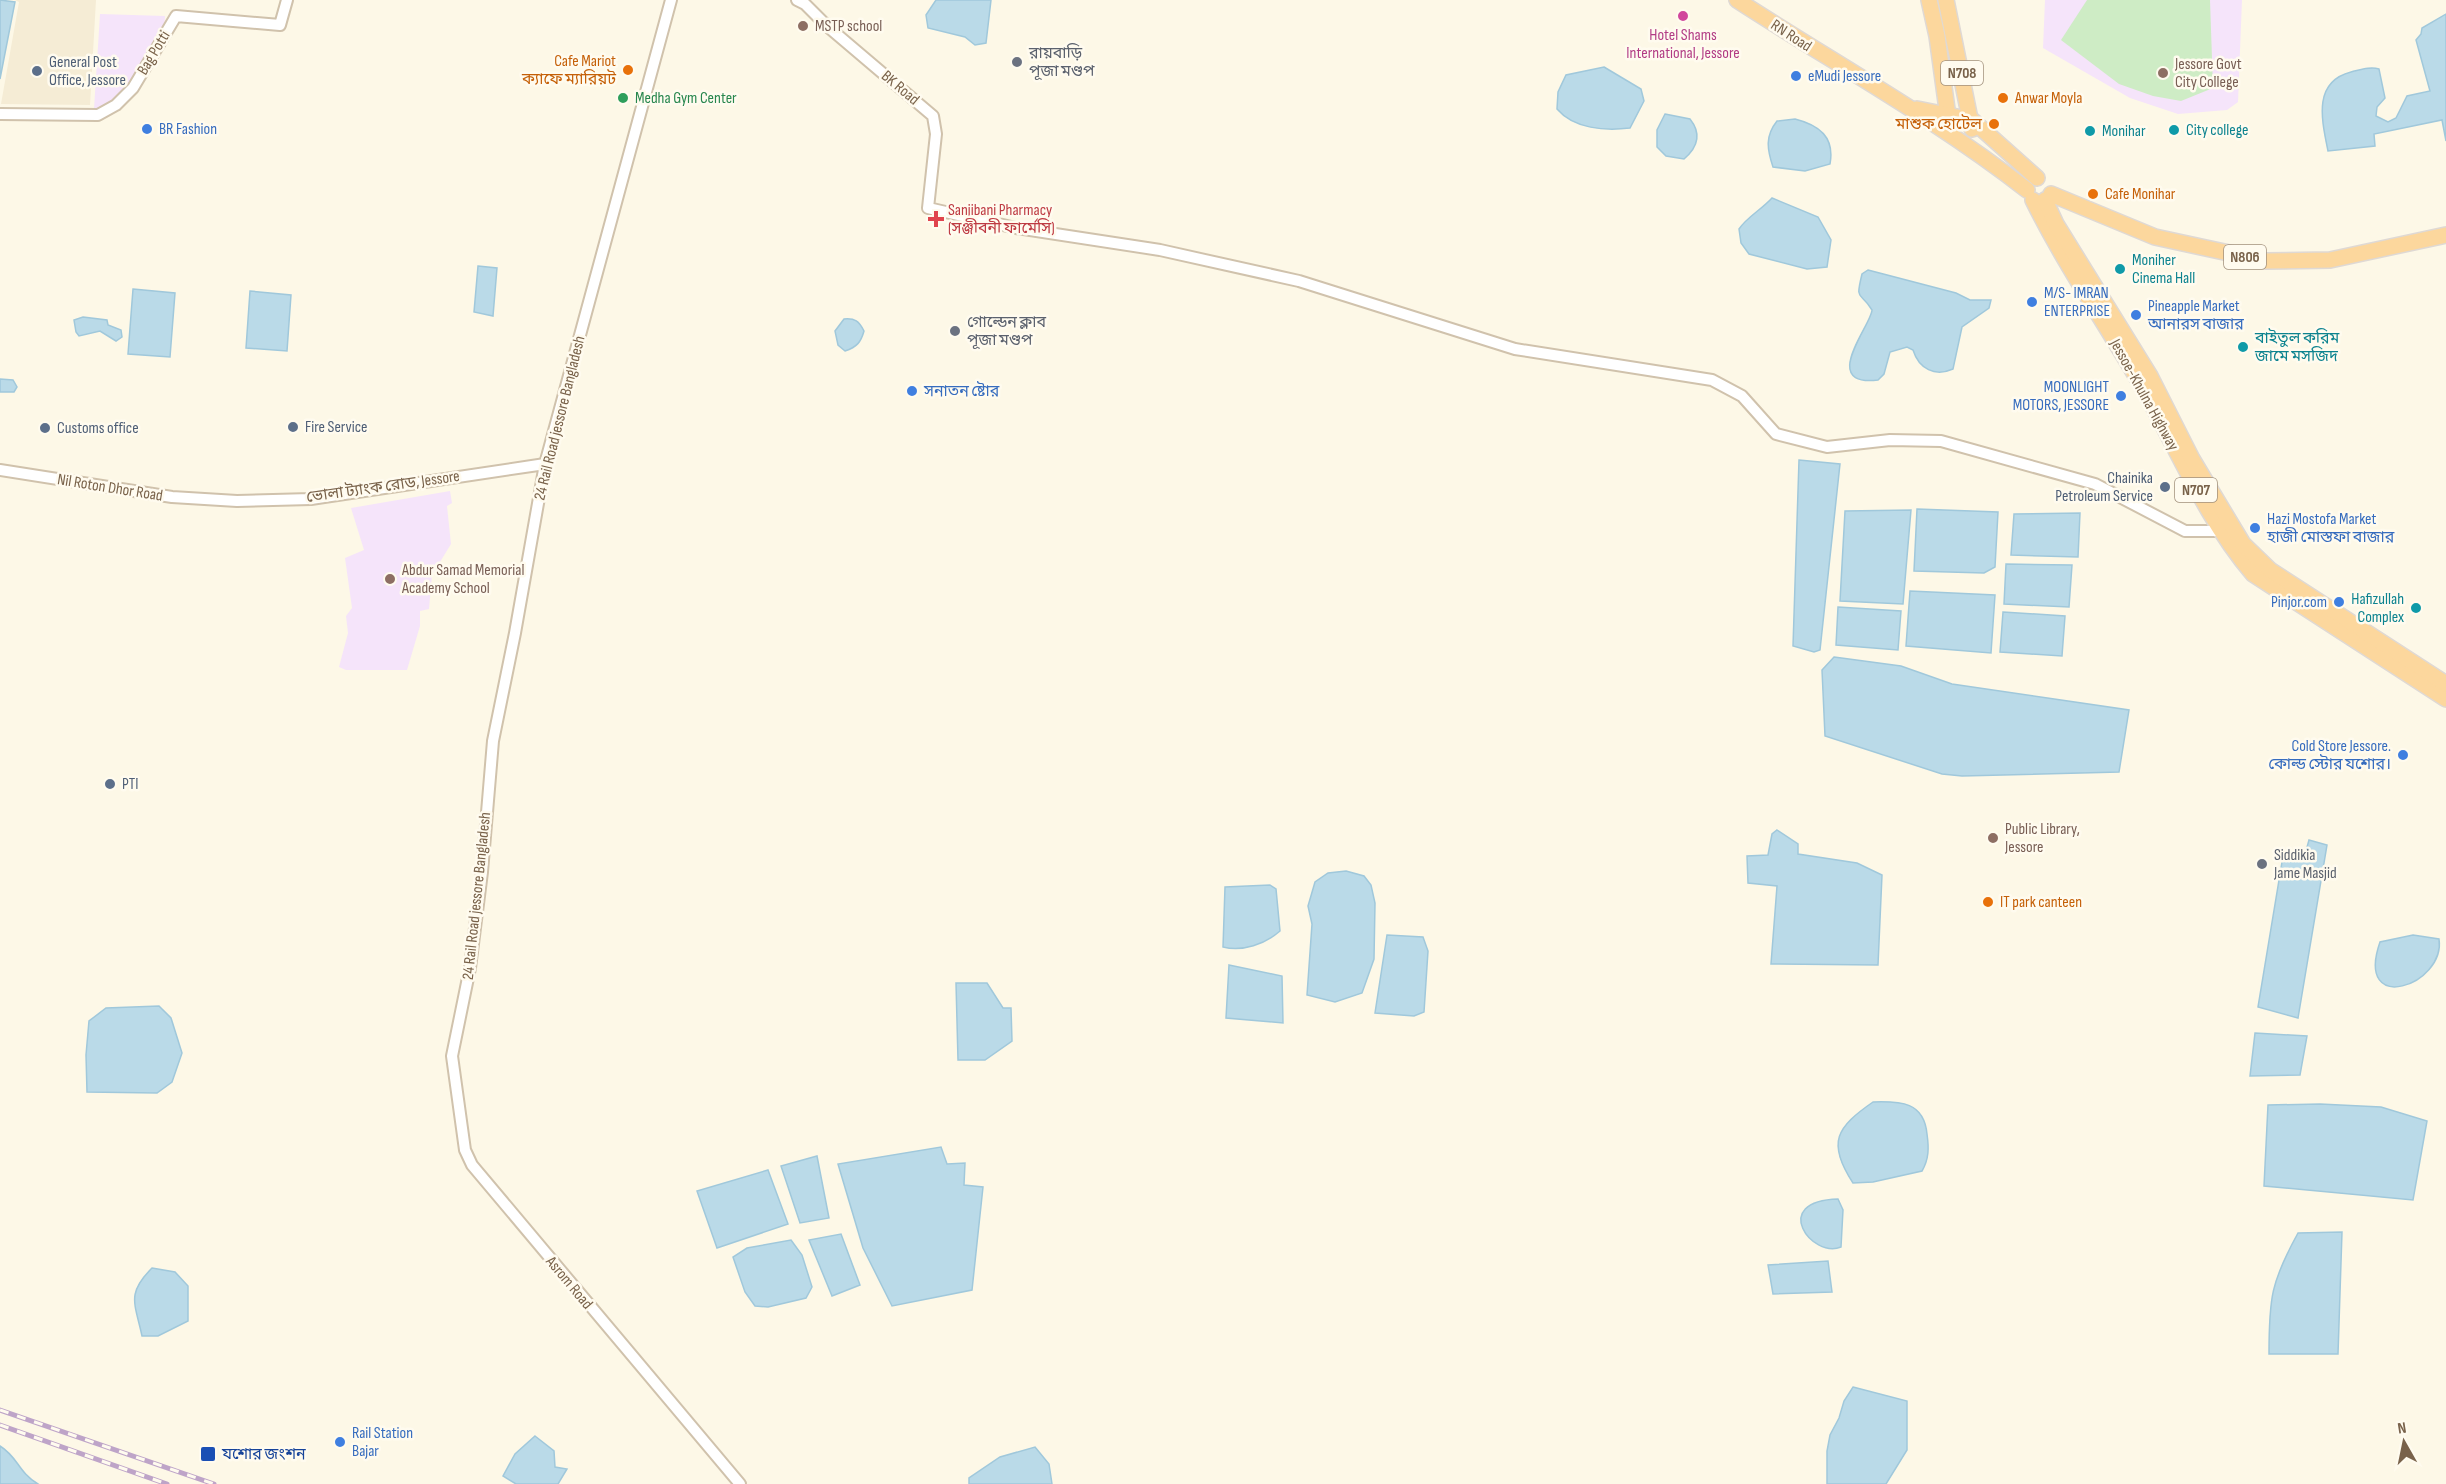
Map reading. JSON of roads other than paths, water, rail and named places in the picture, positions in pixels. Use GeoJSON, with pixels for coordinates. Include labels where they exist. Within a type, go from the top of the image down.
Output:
{"type":"FeatureCollection","features":[{"type":"Feature","properties":{"kind":"highway","name":"RN Road"},"geometry":{"type":"LineString","coordinates":[[1737,0],[1949,133]]}},
{"type":"Feature","properties":{"kind":"highway","name":"N708"},"geometry":{"type":"LineString","coordinates":[[1929,0],[1949,114],[1949,133]]}},
{"type":"Feature","properties":{"kind":"highway","name":"N708"},"geometry":{"type":"LineString","coordinates":[[1946,0],[1972,120],[1971,146]]}},
{"type":"Feature","properties":{"kind":"highway","name":"RN Road"},"geometry":{"type":"LineString","coordinates":[[1908,107],[1949,114]]}},
{"type":"Feature","properties":{"kind":"highway","name":"Jessoe-Khulna Highway"},"geometry":{"type":"LineString","coordinates":[[1949,114],[1972,120],[2039,192],[2065,261],[2140,382],[2185,471],[2228,531],[2253,574],[2446,699]]}},
{"type":"Feature","properties":{"kind":"highway","name":"Jessoe-Khulna Highway"},"geometry":{"type":"LineString","coordinates":[[1949,133],[2039,192]]}},
{"type":"Feature","properties":{"kind":"highway","name":"N806"},"geometry":{"type":"LineString","coordinates":[[2039,192],[2155,237],[2266,261],[2330,260],[2446,235]]}},
{"type":"Feature","properties":{"kind":"highway","name":"Jessoe-Khulna Highway"},"geometry":{"type":"LineString","coordinates":[[2228,531],[2270,570],[2446,684]]}},
{"type":"Feature","properties":{"kind":"street","name":"Bag Potti"},"geometry":{"type":"LineString","coordinates":[[0,114],[98,115],[117,105],[133,88],[176,16],[280,25],[287,0]]}},
{"type":"Feature","properties":{"kind":"street","name":"24 Rail Road jessore Bangladesh"},"geometry":{"type":"LineString","coordinates":[[452,1056],[470,968],[482,872],[493,741],[545,464],[671,0]]}},
{"type":"Feature","properties":{"kind":"street","name":"BK Road"},"geometry":{"type":"LineString","coordinates":[[797,0],[805,4],[827,26],[933,116],[936,134],[928,208],[1016,228],[1129,245],[1299,281],[1515,349],[1712,380],[1742,396],[1776,434],[1827,447],[1890,440],[1941,441],[2095,484],[2185,531],[2228,531]]}},
{"type":"Feature","properties":{"kind":"street","name":"ভোলা ট্যাংক রোড, Jessore"},"geometry":{"type":"LineString","coordinates":[[221,500],[311,499],[545,464]]}},
{"type":"Feature","properties":{"kind":"street","name":"Nil Roton Dhor Road"},"geometry":{"type":"LineString","coordinates":[[0,470],[160,496],[221,500]]}},
{"type":"Feature","properties":{"kind":"street","name":"Asrom Road"},"geometry":{"type":"LineString","coordinates":[[452,1056],[465,1150],[472,1165],[740,1484]]}},
{"type":"Feature","properties":{"kind":"water"},"geometry":{"type":"Polygon","coordinates":[[[0,0],[15,2],[0,79],[0,0]]]}},
{"type":"Feature","properties":{"kind":"water"},"geometry":{"type":"Polygon","coordinates":[[[936,0],[991,0],[986,43],[975,45],[965,37],[928,28],[926,15],[936,0]]]}},
{"type":"Feature","properties":{"kind":"water"},"geometry":{"type":"Polygon","coordinates":[[[2446,14],[2446,141],[2442,120],[2374,134],[2375,146],[2328,151],[2322,115],[2325,93],[2330,84],[2351,72],[2369,68],[2379,69],[2385,98],[2377,107],[2376,116],[2388,122],[2396,118],[2407,96],[2430,91],[2416,40],[2422,28],[2446,14]]]}},
{"type":"Feature","properties":{"kind":"water"},"geometry":{"type":"Polygon","coordinates":[[[1604,67],[1641,89],[1644,101],[1630,128],[1600,129],[1581,125],[1564,116],[1557,109],[1558,92],[1566,75],[1604,67]]]}},
{"type":"Feature","properties":{"kind":"water"},"geometry":{"type":"Polygon","coordinates":[[[1665,114],[1690,119],[1694,125],[1697,140],[1693,150],[1684,159],[1666,156],[1657,147],[1657,130],[1665,114]]]}},
{"type":"Feature","properties":{"kind":"water"},"geometry":{"type":"Polygon","coordinates":[[[1795,119],[1818,129],[1827,139],[1830,146],[1830,164],[1805,171],[1773,167],[1768,148],[1770,132],[1777,121],[1795,119]]]}},
{"type":"Feature","properties":{"kind":"water"},"geometry":{"type":"Polygon","coordinates":[[[1772,198],[1818,217],[1831,240],[1827,267],[1807,269],[1749,254],[1741,243],[1739,229],[1772,198]]]}},
{"type":"Feature","properties":{"kind":"water"},"geometry":{"type":"Polygon","coordinates":[[[478,266],[497,268],[493,316],[474,312],[478,266]]]}},
{"type":"Feature","properties":{"kind":"water"},"geometry":{"type":"Polygon","coordinates":[[[1868,270],[1956,293],[1970,300],[1991,300],[1989,308],[1962,327],[1953,369],[1940,372],[1928,370],[1919,362],[1913,350],[1907,347],[1890,352],[1884,374],[1878,380],[1861,380],[1852,374],[1850,365],[1852,353],[1872,310],[1859,293],[1862,274],[1868,270]]]}},
{"type":"Feature","properties":{"kind":"water"},"geometry":{"type":"Polygon","coordinates":[[[133,289],[175,293],[170,357],[128,354],[133,289]]]}},
{"type":"Feature","properties":{"kind":"water"},"geometry":{"type":"Polygon","coordinates":[[[250,291],[291,295],[287,351],[246,348],[250,291]]]}},
{"type":"Feature","properties":{"kind":"water"},"geometry":{"type":"Polygon","coordinates":[[[83,317],[107,320],[108,325],[121,330],[122,337],[116,341],[100,331],[79,336],[74,320],[83,317]]]}},
{"type":"Feature","properties":{"kind":"water"},"geometry":{"type":"Polygon","coordinates":[[[844,319],[856,321],[864,331],[858,344],[845,351],[838,345],[835,331],[844,319]]]}},
{"type":"Feature","properties":{"kind":"water"},"geometry":{"type":"Polygon","coordinates":[[[0,379],[13,380],[17,387],[14,392],[0,392],[0,379]]]}},
{"type":"Feature","properties":{"kind":"water"},"geometry":{"type":"Polygon","coordinates":[[[1799,460],[1840,464],[1820,650],[1814,652],[1793,646],[1799,460]]]}},
{"type":"Feature","properties":{"kind":"water"},"geometry":{"type":"Polygon","coordinates":[[[1917,509],[1998,512],[1995,567],[1984,573],[1914,571],[1917,509]]]}},
{"type":"Feature","properties":{"kind":"water"},"geometry":{"type":"Polygon","coordinates":[[[1911,510],[1903,604],[1840,601],[1845,511],[1911,510]]]}},
{"type":"Feature","properties":{"kind":"water"},"geometry":{"type":"Polygon","coordinates":[[[2080,513],[2078,557],[2011,555],[2014,514],[2080,513]]]}},
{"type":"Feature","properties":{"kind":"water"},"geometry":{"type":"Polygon","coordinates":[[[2006,564],[2072,565],[2069,607],[2004,604],[2006,564]]]}},
{"type":"Feature","properties":{"kind":"water"},"geometry":{"type":"Polygon","coordinates":[[[1910,591],[1995,595],[1991,653],[1906,646],[1910,591]]]}},
{"type":"Feature","properties":{"kind":"water"},"geometry":{"type":"Polygon","coordinates":[[[1838,607],[1901,611],[1898,650],[1836,645],[1838,607]]]}},
{"type":"Feature","properties":{"kind":"water"},"geometry":{"type":"Polygon","coordinates":[[[2003,612],[2065,616],[2062,656],[2000,652],[2003,612]]]}},
{"type":"Feature","properties":{"kind":"water"},"geometry":{"type":"Polygon","coordinates":[[[1834,657],[1901,666],[1952,684],[2129,710],[2119,772],[1962,776],[1942,774],[1825,736],[1822,670],[1834,657]]]}},
{"type":"Feature","properties":{"kind":"water"},"geometry":{"type":"Polygon","coordinates":[[[1777,830],[1798,844],[1798,854],[1857,863],[1882,875],[1878,965],[1771,964],[1777,886],[1748,883],[1747,856],[1768,855],[1772,834],[1777,830]]]}},
{"type":"Feature","properties":{"kind":"water"},"geometry":{"type":"Polygon","coordinates":[[[2309,840],[2327,845],[2298,1018],[2258,1007],[2283,856],[2304,858],[2309,840]]]}},
{"type":"Feature","properties":{"kind":"water"},"geometry":{"type":"Polygon","coordinates":[[[1346,871],[1364,876],[1371,885],[1375,903],[1374,959],[1362,993],[1335,1002],[1307,995],[1312,924],[1308,906],[1315,882],[1328,873],[1346,871]]]}},
{"type":"Feature","properties":{"kind":"water"},"geometry":{"type":"Polygon","coordinates":[[[1270,885],[1276,889],[1280,931],[1268,940],[1246,948],[1223,947],[1225,887],[1270,885]]]}},
{"type":"Feature","properties":{"kind":"water"},"geometry":{"type":"Polygon","coordinates":[[[1387,935],[1423,937],[1428,951],[1424,1012],[1414,1016],[1375,1013],[1387,935]]]}},
{"type":"Feature","properties":{"kind":"water"},"geometry":{"type":"Polygon","coordinates":[[[2413,935],[2439,939],[2437,955],[2429,969],[2417,980],[2402,986],[2389,986],[2379,980],[2375,965],[2380,942],[2413,935]]]}},
{"type":"Feature","properties":{"kind":"water"},"geometry":{"type":"Polygon","coordinates":[[[1229,965],[1282,976],[1283,1023],[1226,1018],[1229,965]]]}},
{"type":"Feature","properties":{"kind":"water"},"geometry":{"type":"Polygon","coordinates":[[[956,983],[987,983],[1003,1008],[1011,1008],[1012,1041],[985,1060],[958,1060],[956,983]]]}},
{"type":"Feature","properties":{"kind":"water"},"geometry":{"type":"Polygon","coordinates":[[[159,1006],[171,1018],[182,1053],[172,1082],[157,1093],[87,1092],[86,1055],[89,1021],[106,1008],[159,1006]]]}},
{"type":"Feature","properties":{"kind":"water"},"geometry":{"type":"Polygon","coordinates":[[[2255,1033],[2307,1036],[2300,1075],[2250,1076],[2255,1033]]]}},
{"type":"Feature","properties":{"kind":"water"},"geometry":{"type":"Polygon","coordinates":[[[1873,1102],[1902,1103],[1921,1115],[1928,1139],[1927,1158],[1922,1171],[1873,1182],[1853,1183],[1840,1157],[1839,1136],[1851,1119],[1873,1102]]]}},
{"type":"Feature","properties":{"kind":"water"},"geometry":{"type":"Polygon","coordinates":[[[2320,1104],[2381,1107],[2427,1121],[2413,1200],[2264,1186],[2268,1105],[2320,1104]]]}},
{"type":"Feature","properties":{"kind":"water"},"geometry":{"type":"Polygon","coordinates":[[[941,1147],[947,1164],[965,1163],[964,1185],[983,1187],[972,1290],[892,1306],[863,1248],[838,1164],[941,1147]]]}},
{"type":"Feature","properties":{"kind":"water"},"geometry":{"type":"Polygon","coordinates":[[[817,1156],[829,1218],[800,1223],[781,1166],[817,1156]]]}},
{"type":"Feature","properties":{"kind":"water"},"geometry":{"type":"Polygon","coordinates":[[[768,1170],[788,1224],[717,1248],[697,1191],[768,1170]]]}},
{"type":"Feature","properties":{"kind":"water"},"geometry":{"type":"Polygon","coordinates":[[[1838,1199],[1843,1210],[1841,1247],[1830,1248],[1819,1245],[1809,1238],[1803,1228],[1801,1218],[1805,1209],[1817,1202],[1838,1199]]]}},
{"type":"Feature","properties":{"kind":"water"},"geometry":{"type":"Polygon","coordinates":[[[2342,1232],[2338,1354],[2269,1354],[2273,1291],[2282,1265],[2298,1233],[2342,1232]]]}},
{"type":"Feature","properties":{"kind":"water"},"geometry":{"type":"Polygon","coordinates":[[[841,1234],[860,1285],[832,1296],[809,1240],[841,1234]]]}},
{"type":"Feature","properties":{"kind":"water"},"geometry":{"type":"Polygon","coordinates":[[[791,1240],[802,1255],[812,1287],[806,1298],[768,1307],[755,1306],[745,1292],[733,1257],[747,1248],[791,1240]]]}},
{"type":"Feature","properties":{"kind":"water"},"geometry":{"type":"Polygon","coordinates":[[[1828,1261],[1832,1292],[1773,1294],[1768,1265],[1828,1261]]]}},
{"type":"Feature","properties":{"kind":"water"},"geometry":{"type":"Polygon","coordinates":[[[152,1268],[175,1272],[188,1286],[188,1321],[158,1336],[142,1336],[135,1307],[136,1292],[138,1285],[152,1268]]]}},
{"type":"Feature","properties":{"kind":"water"},"geometry":{"type":"Polygon","coordinates":[[[1853,1387],[1907,1401],[1907,1450],[1886,1484],[1827,1484],[1827,1451],[1830,1435],[1839,1418],[1844,1401],[1853,1387]]]}},
{"type":"Feature","properties":{"kind":"water"},"geometry":{"type":"Polygon","coordinates":[[[535,1436],[554,1451],[555,1467],[567,1469],[558,1484],[516,1484],[503,1476],[515,1454],[535,1436]]]}},
{"type":"Feature","properties":{"kind":"water"},"geometry":{"type":"Polygon","coordinates":[[[0,1446],[11,1455],[26,1475],[38,1484],[0,1484],[0,1446]]]}},
{"type":"Feature","properties":{"kind":"water"},"geometry":{"type":"Polygon","coordinates":[[[1035,1447],[1049,1464],[1052,1484],[969,1484],[969,1478],[1000,1457],[1035,1447]]]}},
{"type":"Feature","properties":{"kind":"railway"},"geometry":{"type":"LineString","coordinates":[[0,1410],[214,1484]]}},
{"type":"Feature","properties":{"kind":"railway"},"geometry":{"type":"LineString","coordinates":[[0,1425],[167,1484]]}},
{"type":"Feature","properties":{"kind":"place","name":"Hotel Shams International, Jessore"},"geometry":{"type":"Point","coordinates":[1683,16]}},
{"type":"Feature","properties":{"kind":"place","name":"MSTP school"},"geometry":{"type":"Point","coordinates":[803,26]}},
{"type":"Feature","properties":{"kind":"place","name":"রায়বাড়ি পূজা মণ্ডপ"},"geometry":{"type":"Point","coordinates":[1017,62]}},
{"type":"Feature","properties":{"kind":"place","name":"Cafe Mariot ক্যাফে ম্যারিয়ট"},"geometry":{"type":"Point","coordinates":[628,70]}},
{"type":"Feature","properties":{"kind":"place","name":"General Post Office, Jessore"},"geometry":{"type":"Point","coordinates":[37,71]}},
{"type":"Feature","properties":{"kind":"place","name":"Jessore Govt City College"},"geometry":{"type":"Point","coordinates":[2163,73]}},
{"type":"Feature","properties":{"kind":"place","name":"eMudi Jessore"},"geometry":{"type":"Point","coordinates":[1796,76]}},
{"type":"Feature","properties":{"kind":"place","name":"Medha Gym Center"},"geometry":{"type":"Point","coordinates":[623,98]}},
{"type":"Feature","properties":{"kind":"place","name":"Anwar Moyla"},"geometry":{"type":"Point","coordinates":[2003,98]}},
{"type":"Feature","properties":{"kind":"place","name":"মাশুক হোটেল"},"geometry":{"type":"Point","coordinates":[1994,124]}},
{"type":"Feature","properties":{"kind":"place","name":"BR Fashion"},"geometry":{"type":"Point","coordinates":[147,129]}},
{"type":"Feature","properties":{"kind":"place","name":"City college"},"geometry":{"type":"Point","coordinates":[2174,130]}},
{"type":"Feature","properties":{"kind":"place","name":"Monihar"},"geometry":{"type":"Point","coordinates":[2090,131]}},
{"type":"Feature","properties":{"kind":"place","name":"Cafe Monihar"},"geometry":{"type":"Point","coordinates":[2093,194]}},
{"type":"Feature","properties":{"kind":"place","name":"Sanjibani Pharmacy (সঞ্জীবনী ফার্মেসি)"},"geometry":{"type":"Point","coordinates":[936,219]}},
{"type":"Feature","properties":{"kind":"place","name":"Moniher Cinema Hall"},"geometry":{"type":"Point","coordinates":[2120,269]}},
{"type":"Feature","properties":{"kind":"place","name":"M/S- IMRAN ENTERPRISE"},"geometry":{"type":"Point","coordinates":[2032,302]}},
{"type":"Feature","properties":{"kind":"place","name":"Pineapple Market আনারস বাজার"},"geometry":{"type":"Point","coordinates":[2136,315]}},
{"type":"Feature","properties":{"kind":"place","name":"গোল্ডেন ক্লাব পূজা মণ্ডপ"},"geometry":{"type":"Point","coordinates":[955,331]}},
{"type":"Feature","properties":{"kind":"place","name":"বাইতুল করিম জামে মসজিদ"},"geometry":{"type":"Point","coordinates":[2243,347]}},
{"type":"Feature","properties":{"kind":"place","name":"সনাতন ষ্টোর"},"geometry":{"type":"Point","coordinates":[912,391]}},
{"type":"Feature","properties":{"kind":"place","name":"MOONLIGHT MOTORS, JESSORE"},"geometry":{"type":"Point","coordinates":[2121,396]}},
{"type":"Feature","properties":{"kind":"place","name":"Fire Service"},"geometry":{"type":"Point","coordinates":[293,427]}},
{"type":"Feature","properties":{"kind":"place","name":"Customs office"},"geometry":{"type":"Point","coordinates":[45,428]}},
{"type":"Feature","properties":{"kind":"place","name":"Chainika Petroleum Service"},"geometry":{"type":"Point","coordinates":[2165,487]}},
{"type":"Feature","properties":{"kind":"place","name":"Hazi Mostofa Market হাজী মোস্তফা বাজার"},"geometry":{"type":"Point","coordinates":[2255,528]}},
{"type":"Feature","properties":{"kind":"place","name":"Abdur Samad Memorial Academy School"},"geometry":{"type":"Point","coordinates":[390,579]}},
{"type":"Feature","properties":{"kind":"place","name":"Pinjor.com"},"geometry":{"type":"Point","coordinates":[2339,602]}},
{"type":"Feature","properties":{"kind":"place","name":"Hafizullah Complex"},"geometry":{"type":"Point","coordinates":[2416,608]}},
{"type":"Feature","properties":{"kind":"place","name":"Cold Store Jessore. কোল্ড স্টোর যশোর।"},"geometry":{"type":"Point","coordinates":[2403,755]}},
{"type":"Feature","properties":{"kind":"place","name":"PTI"},"geometry":{"type":"Point","coordinates":[110,784]}},
{"type":"Feature","properties":{"kind":"place","name":"Public Library, Jessore"},"geometry":{"type":"Point","coordinates":[1993,838]}},
{"type":"Feature","properties":{"kind":"place","name":"Siddikia Jame Masjid"},"geometry":{"type":"Point","coordinates":[2262,864]}},
{"type":"Feature","properties":{"kind":"place","name":"IT park canteen"},"geometry":{"type":"Point","coordinates":[1988,902]}},
{"type":"Feature","properties":{"kind":"place","name":"Rail Station Bajar"},"geometry":{"type":"Point","coordinates":[340,1442]}},
{"type":"Feature","properties":{"kind":"place","name":"যশোর জংশন"},"geometry":{"type":"Point","coordinates":[208,1454]}}]}
